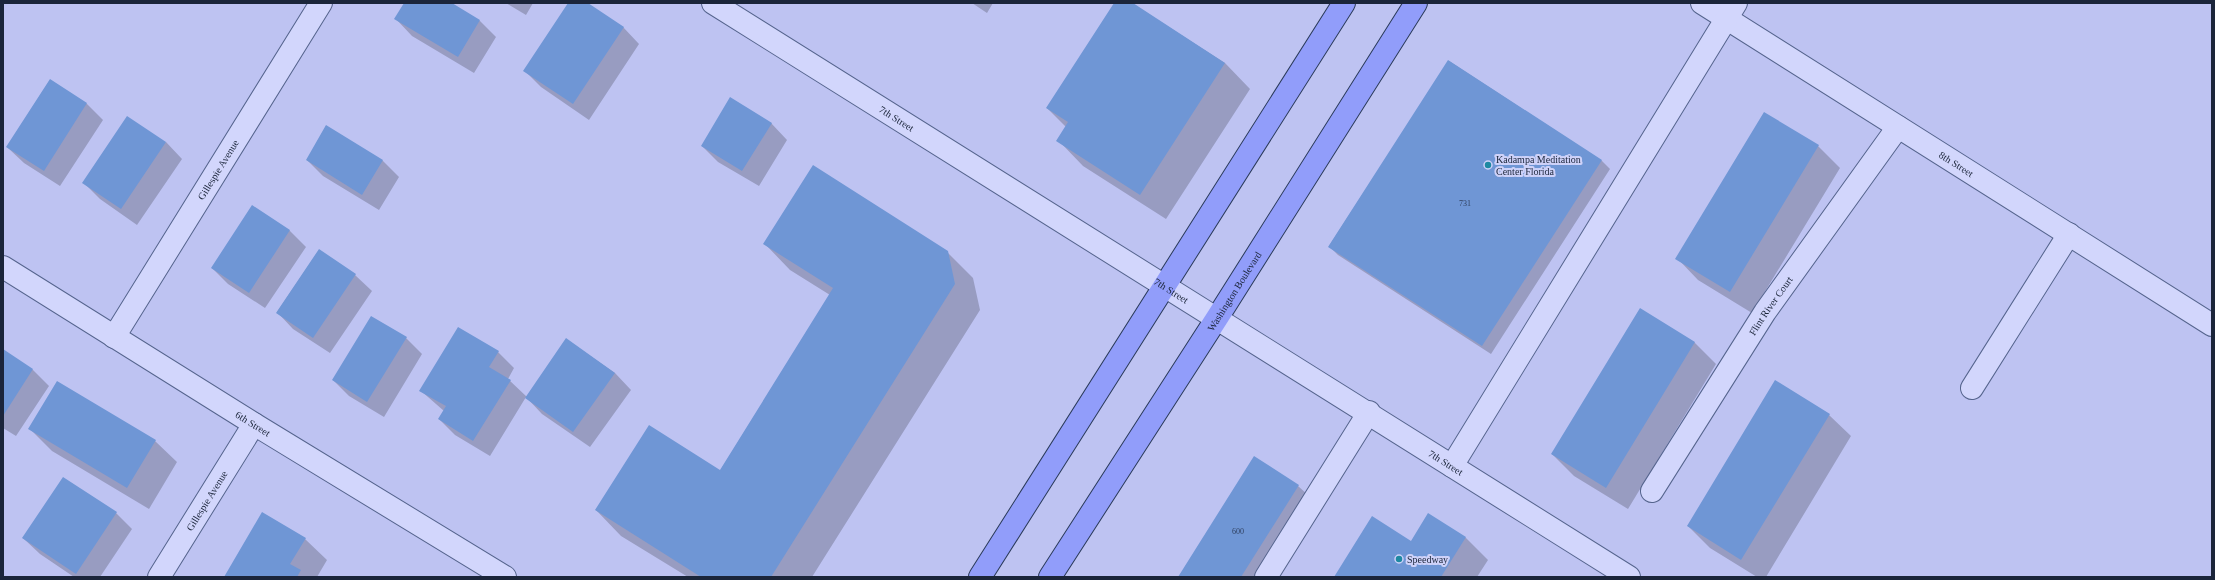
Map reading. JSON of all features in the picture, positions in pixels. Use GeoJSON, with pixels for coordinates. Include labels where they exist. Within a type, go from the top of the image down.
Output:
{"type":"FeatureCollection","features":[{"type":"Feature","properties":{"kind":"main road"},"geometry":{"type":"LineString","coordinates":[[980,577],[1344,3]]}},
{"type":"Feature","properties":{"kind":"main road","name":"Washington Boulevard"},"geometry":{"type":"LineString","coordinates":[[1050,577],[1217,318],[1416,3]]}},
{"type":"Feature","properties":{"kind":"street","name":"Gillespie Avenue"},"geometry":{"type":"LineString","coordinates":[[114,337],[321,3]]}},
{"type":"Feature","properties":{"kind":"street","name":"7th Street"},"geometry":{"type":"LineString","coordinates":[[713,3],[1368,412],[1629,577]]}},
{"type":"Feature","properties":{"kind":"street","name":"8th Street"},"geometry":{"type":"LineString","coordinates":[[1702,3],[1731,10],[1898,127],[2212,324]]}},
{"type":"Feature","properties":{"kind":"street"},"geometry":{"type":"LineString","coordinates":[[1452,466],[1731,10]]}},
{"type":"Feature","properties":{"kind":"street","name":"Flint River Court"},"geometry":{"type":"LineString","coordinates":[[1652,491],[1765,312],[1898,127]]}},
{"type":"Feature","properties":{"kind":"street"},"geometry":{"type":"LineString","coordinates":[[1972,388],[2069,234]]}},
{"type":"Feature","properties":{"kind":"street","name":"6th Street"},"geometry":{"type":"LineString","coordinates":[[3,267],[254,424],[505,577]]}},
{"type":"Feature","properties":{"kind":"street"},"geometry":{"type":"LineString","coordinates":[[1266,577],[1368,412]]}},
{"type":"Feature","properties":{"kind":"street","name":"Gillespie Avenue"},"geometry":{"type":"LineString","coordinates":[[159,577],[254,424]]}},
{"type":"Feature","properties":{"kind":"building"},"geometry":{"type":"Polygon","coordinates":[[[404,3],[452,3],[480,20],[458,57],[394,19],[404,3]]]}},
{"type":"Feature","properties":{"kind":"building"},"geometry":{"type":"Polygon","coordinates":[[[568,3],[588,3],[624,27],[573,104],[523,71],[568,3]]]}},
{"type":"Feature","properties":{"kind":"building"},"geometry":{"type":"Polygon","coordinates":[[[1114,3],[1133,3],[1225,63],[1140,195],[1056,141],[1068,122],[1046,108],[1114,3]]]}},
{"type":"Feature","properties":{"kind":"building"},"geometry":{"type":"Polygon","coordinates":[[[1448,60],[1602,160],[1482,346],[1328,247],[1448,60]]]}},
{"type":"Feature","properties":{"kind":"building"},"geometry":{"type":"Polygon","coordinates":[[[50,79],[87,103],[44,171],[6,147],[50,79]]]}},
{"type":"Feature","properties":{"kind":"building"},"geometry":{"type":"Polygon","coordinates":[[[730,97],[772,123],[742,171],[701,146],[730,97]]]}},
{"type":"Feature","properties":{"kind":"building"},"geometry":{"type":"Polygon","coordinates":[[[1764,112],[1819,145],[1730,292],[1675,259],[1764,112]]]}},
{"type":"Feature","properties":{"kind":"building"},"geometry":{"type":"Polygon","coordinates":[[[127,116],[166,142],[121,209],[82,183],[127,116]]]}},
{"type":"Feature","properties":{"kind":"building"},"geometry":{"type":"Polygon","coordinates":[[[326,125],[383,160],[362,195],[306,160],[326,125]]]}},
{"type":"Feature","properties":{"kind":"building"},"geometry":{"type":"Polygon","coordinates":[[[813,165],[948,251],[955,284],[771,577],[701,577],[595,510],[649,425],[720,470],[833,288],[763,244],[813,165]]]}},
{"type":"Feature","properties":{"kind":"building"},"geometry":{"type":"Polygon","coordinates":[[[252,205],[290,230],[249,293],[211,268],[252,205]]]}},
{"type":"Feature","properties":{"kind":"building"},"geometry":{"type":"Polygon","coordinates":[[[319,249],[356,274],[313,338],[276,313],[319,249]]]}},
{"type":"Feature","properties":{"kind":"building"},"geometry":{"type":"Polygon","coordinates":[[[1640,308],[1695,342],[1606,488],[1551,454],[1640,308]]]}},
{"type":"Feature","properties":{"kind":"building"},"geometry":{"type":"Polygon","coordinates":[[[371,316],[407,337],[367,402],[332,380],[371,316]]]}},
{"type":"Feature","properties":{"kind":"building"},"geometry":{"type":"Polygon","coordinates":[[[458,327],[499,351],[489,367],[511,380],[473,441],[438,419],[446,406],[419,391],[458,327]]]}},
{"type":"Feature","properties":{"kind":"building"},"geometry":{"type":"Polygon","coordinates":[[[566,338],[615,373],[573,432],[525,398],[566,338]]]}},
{"type":"Feature","properties":{"kind":"building"},"geometry":{"type":"Polygon","coordinates":[[[3,349],[33,369],[3,416],[3,349]]]}},
{"type":"Feature","properties":{"kind":"building"},"geometry":{"type":"Polygon","coordinates":[[[1775,380],[1830,414],[1741,560],[1687,526],[1775,380]]]}},
{"type":"Feature","properties":{"kind":"building"},"geometry":{"type":"Polygon","coordinates":[[[57,381],[156,440],[127,488],[28,429],[57,381]]]}},
{"type":"Feature","properties":{"kind":"building"},"geometry":{"type":"Polygon","coordinates":[[[1254,456],[1299,485],[1241,577],[1178,577],[1254,456]]]}},
{"type":"Feature","properties":{"kind":"building"},"geometry":{"type":"Polygon","coordinates":[[[63,477],[117,512],[76,574],[22,538],[63,477]]]}},
{"type":"Feature","properties":{"kind":"building"},"geometry":{"type":"Polygon","coordinates":[[[262,512],[306,538],[290,564],[301,570],[297,577],[224,577],[262,512]]]}},
{"type":"Feature","properties":{"kind":"building","name":"Speedway"},"geometry":{"type":"Polygon","coordinates":[[[1428,513],[1466,537],[1441,577],[1334,577],[1372,516],[1411,541],[1428,513]]]}},
{"type":"Feature","properties":{"kind":"place","name":"Kadampa Meditation Center Florida"},"geometry":{"type":"Point","coordinates":[1488,165]}},
{"type":"Feature","properties":{"kind":"place","name":"Speedway"},"geometry":{"type":"Point","coordinates":[1399,559]}}]}
